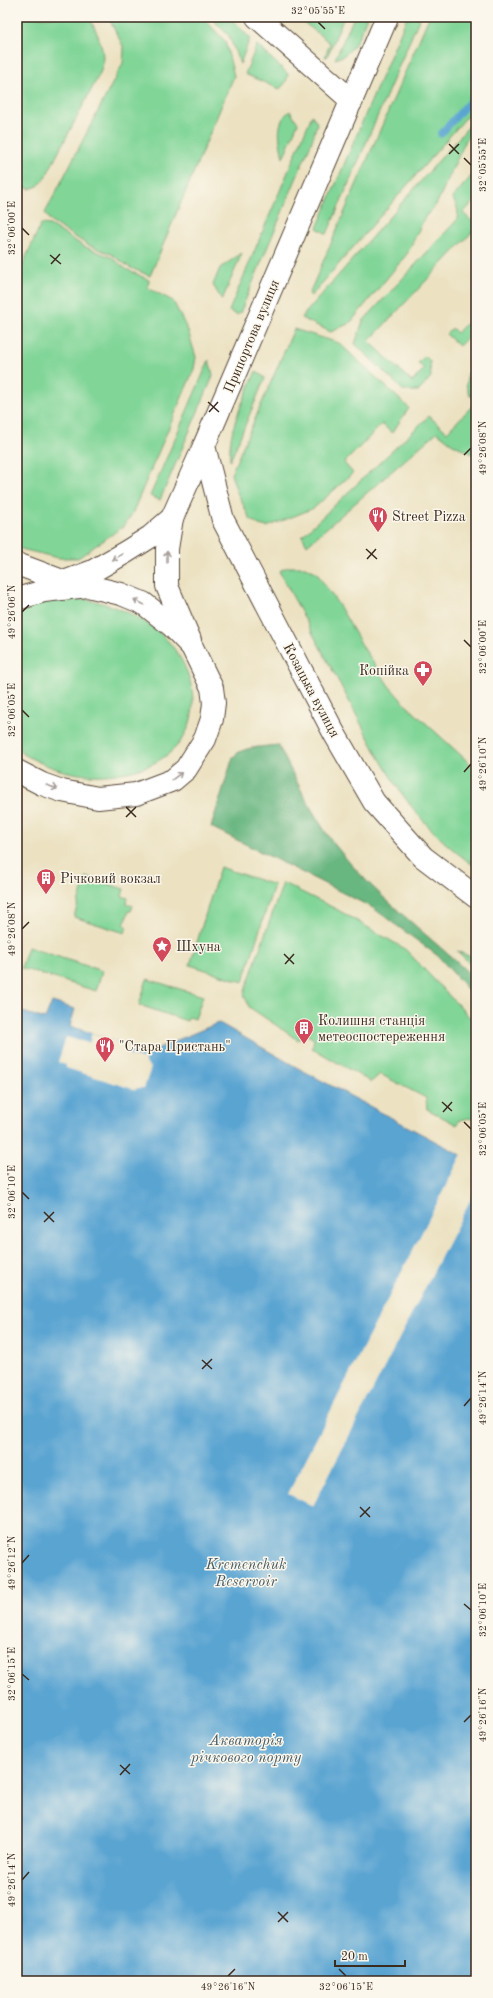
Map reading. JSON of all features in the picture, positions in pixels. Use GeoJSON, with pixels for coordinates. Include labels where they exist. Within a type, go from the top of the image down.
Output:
{"type":"FeatureCollection","features":[{"type":"Feature","properties":{"kind":"street"},"geometry":{"type":"LineString","coordinates":[[257,17],[352,101]]}},
{"type":"Feature","properties":{"kind":"street","name":"Припортова вулиця"},"geometry":{"type":"LineString","coordinates":[[17,599],[44,591],[93,571],[150,537],[172,518],[387,17]]}},
{"type":"Feature","properties":{"kind":"street","name":"Козацька вулиця"},"geometry":{"type":"LineString","coordinates":[[204,446],[223,520],[334,733],[374,802],[423,857],[476,897]]}},
{"type":"Feature","properties":{"kind":"street"},"geometry":{"type":"LineString","coordinates":[[172,518],[167,549],[167,586],[192,646]]}},
{"type":"Feature","properties":{"kind":"street"},"geometry":{"type":"LineString","coordinates":[[17,564],[65,582]]}},
{"type":"Feature","properties":{"kind":"street","name":"Припортова вулиця"},"geometry":{"type":"LineString","coordinates":[[17,771],[42,784],[62,791],[98,798],[136,794],[173,780],[186,769],[197,755],[212,719],[214,703],[212,688],[192,646],[171,625],[142,603],[120,594],[88,586],[44,591]]}},
{"type":"Feature","properties":{"kind":"green space"},"geometry":{"type":"Polygon","coordinates":[[[17,17],[89,17],[99,37],[103,59],[100,73],[44,180],[38,186],[30,189],[17,185],[17,17]]]}},
{"type":"Feature","properties":{"kind":"green space"},"geometry":{"type":"Polygon","coordinates":[[[108,17],[202,17],[225,41],[234,76],[150,276],[129,267],[111,254],[88,245],[51,222],[45,213],[123,63],[124,48],[108,17]]]}},
{"type":"Feature","properties":{"kind":"green space"},"geometry":{"type":"Polygon","coordinates":[[[210,17],[229,17],[250,38],[240,64],[229,36],[210,17]]]}},
{"type":"Feature","properties":{"kind":"green space"},"geometry":{"type":"Polygon","coordinates":[[[297,17],[344,17],[327,57],[325,57],[330,43],[297,17]]]}},
{"type":"Feature","properties":{"kind":"green space"},"geometry":{"type":"Polygon","coordinates":[[[354,17],[367,17],[352,48],[347,53],[335,59],[354,17]]]}},
{"type":"Feature","properties":{"kind":"green space"},"geometry":{"type":"Polygon","coordinates":[[[407,17],[420,17],[327,234],[317,228],[407,17]]]}},
{"type":"Feature","properties":{"kind":"green space"},"geometry":{"type":"Polygon","coordinates":[[[429,17],[476,17],[476,106],[311,296],[309,294],[429,17]]]}},
{"type":"Feature","properties":{"kind":"green space"},"geometry":{"type":"Polygon","coordinates":[[[257,45],[288,74],[285,83],[279,89],[245,74],[257,45]]]}},
{"type":"Feature","properties":{"kind":"green space"},"geometry":{"type":"Polygon","coordinates":[[[290,111],[298,123],[283,158],[279,133],[280,126],[285,116],[290,111]]]}},
{"type":"Feature","properties":{"kind":"green space"},"geometry":{"type":"Polygon","coordinates":[[[312,115],[317,123],[312,141],[240,313],[237,315],[229,311],[312,115]]]}},
{"type":"Feature","properties":{"kind":"green space"},"geometry":{"type":"Polygon","coordinates":[[[476,118],[476,124],[471,129],[436,205],[425,217],[407,254],[350,323],[331,332],[301,318],[476,118]]]}},
{"type":"Feature","properties":{"kind":"green space"},"geometry":{"type":"Polygon","coordinates":[[[476,171],[476,199],[463,213],[476,225],[476,228],[369,341],[412,382],[424,369],[418,363],[425,356],[430,361],[431,377],[419,391],[404,391],[355,344],[363,321],[456,221],[458,214],[452,198],[476,171]]]}},
{"type":"Feature","properties":{"kind":"green space"},"geometry":{"type":"Polygon","coordinates":[[[41,224],[50,225],[85,247],[111,257],[126,269],[149,280],[148,288],[173,301],[188,331],[196,357],[194,369],[132,514],[124,526],[78,558],[58,558],[17,548],[17,277],[41,224]]]}},
{"type":"Feature","properties":{"kind":"green space"},"geometry":{"type":"Polygon","coordinates":[[[242,253],[222,300],[213,285],[220,268],[242,253]]]}},
{"type":"Feature","properties":{"kind":"green space"},"geometry":{"type":"Polygon","coordinates":[[[476,313],[476,329],[459,346],[446,334],[452,328],[457,333],[476,313]]]}},
{"type":"Feature","properties":{"kind":"green space"},"geometry":{"type":"Polygon","coordinates":[[[294,329],[339,343],[409,408],[392,433],[382,424],[344,463],[353,473],[314,508],[267,527],[259,525],[250,519],[237,492],[231,474],[294,329]]]}},
{"type":"Feature","properties":{"kind":"green space"},"geometry":{"type":"Polygon","coordinates":[[[209,360],[213,375],[211,381],[160,500],[150,496],[209,360]]]}},
{"type":"Feature","properties":{"kind":"green space"},"geometry":{"type":"Polygon","coordinates":[[[256,371],[265,378],[230,461],[231,438],[237,415],[256,371]]]}},
{"type":"Feature","properties":{"kind":"green space"},"geometry":{"type":"Polygon","coordinates":[[[468,373],[476,375],[476,401],[468,392],[468,373]]]}},
{"type":"Feature","properties":{"kind":"green space"},"geometry":{"type":"Polygon","coordinates":[[[476,402],[476,456],[451,443],[437,432],[307,545],[302,536],[429,416],[447,432],[476,402]]]}},
{"type":"Feature","properties":{"kind":"green space"},"geometry":{"type":"Polygon","coordinates":[[[288,567],[305,567],[316,572],[340,607],[363,647],[389,686],[406,705],[476,769],[476,867],[433,831],[415,811],[386,769],[279,571],[288,567]]]}},
{"type":"Feature","properties":{"kind":"green space"},"geometry":{"type":"Polygon","coordinates":[[[69,597],[106,604],[140,619],[161,634],[174,649],[184,665],[191,683],[193,701],[191,719],[185,735],[173,750],[156,762],[141,768],[115,774],[76,774],[52,767],[28,757],[17,750],[17,607],[69,597]]]}},
{"type":"Feature","properties":{"kind":"green space"},"geometry":{"type":"Polygon","coordinates":[[[278,745],[312,809],[335,845],[367,882],[476,980],[476,999],[438,956],[373,908],[211,827],[233,757],[237,753],[248,749],[278,745]]]}},
{"type":"Feature","properties":{"kind":"green space"},"geometry":{"type":"Polygon","coordinates":[[[220,867],[274,885],[243,982],[190,965],[220,867]]]}},
{"type":"Feature","properties":{"kind":"green space"},"geometry":{"type":"Polygon","coordinates":[[[86,877],[124,889],[122,896],[128,898],[127,904],[133,906],[131,911],[129,911],[124,925],[127,926],[125,933],[74,917],[86,877]]]}},
{"type":"Feature","properties":{"kind":"green space"},"geometry":{"type":"Polygon","coordinates":[[[283,883],[338,910],[405,949],[476,1024],[476,1122],[470,1118],[459,1120],[457,1125],[427,1109],[426,1098],[380,1074],[371,1082],[312,1048],[314,1039],[306,1034],[298,1040],[249,1007],[244,994],[283,883]]]}},
{"type":"Feature","properties":{"kind":"green space"},"geometry":{"type":"Polygon","coordinates":[[[28,947],[102,971],[96,991],[21,968],[28,947]]]}},
{"type":"Feature","properties":{"kind":"green space"},"geometry":{"type":"Polygon","coordinates":[[[457,951],[476,959],[476,969],[457,951]]]}},
{"type":"Feature","properties":{"kind":"green space"},"geometry":{"type":"Polygon","coordinates":[[[147,979],[203,996],[195,1019],[189,1017],[187,1021],[139,1005],[147,979]]]}},
{"type":"Feature","properties":{"kind":"water","name":"Акваторія річкового порту"},"geometry":{"type":"Polygon","coordinates":[[[52,1002],[75,1009],[70,1026],[149,1052],[218,1023],[221,1024],[298,1068],[476,1163],[476,1981],[17,1981],[17,1010],[45,1019],[52,1002]]]}},
{"type":"Feature","properties":{"kind":"pier"},"geometry":{"type":"Polygon","coordinates":[[[92,1033],[132,1046],[129,1055],[145,1060],[145,1063],[151,1068],[144,1088],[137,1088],[136,1090],[66,1068],[66,1065],[58,1062],[66,1037],[89,1043],[92,1033]]]}},
{"type":"Feature","properties":{"kind":"pier"},"geometry":{"type":"Polygon","coordinates":[[[462,1154],[476,1161],[476,1189],[313,1506],[288,1494],[462,1154]]]}},
{"type":"Feature","properties":{"kind":"waterway"},"geometry":{"type":"LineString","coordinates":[[441,134],[476,94]]}},
{"type":"Feature","properties":{"kind":"place","name":"Street Pizza"},"geometry":{"type":"Point","coordinates":[378,533]}},
{"type":"Feature","properties":{"kind":"place","name":"Копійка"},"geometry":{"type":"Point","coordinates":[423,687]}},
{"type":"Feature","properties":{"kind":"place","name":"Річковий вокзал"},"geometry":{"type":"Point","coordinates":[46,895]}},
{"type":"Feature","properties":{"kind":"place","name":"Шхуна"},"geometry":{"type":"Point","coordinates":[162,963]}},
{"type":"Feature","properties":{"kind":"place","name":"Колишня станція метеоспостереження"},"geometry":{"type":"Point","coordinates":[304,1045]}},
{"type":"Feature","properties":{"kind":"place","name":"\"Стара Пристань\""},"geometry":{"type":"Point","coordinates":[105,1063]}},
{"type":"Feature","properties":{"kind":"water label","name":"Kremenchuk Reservoir"},"geometry":{"type":"Point","coordinates":[246,1572]}}]}
